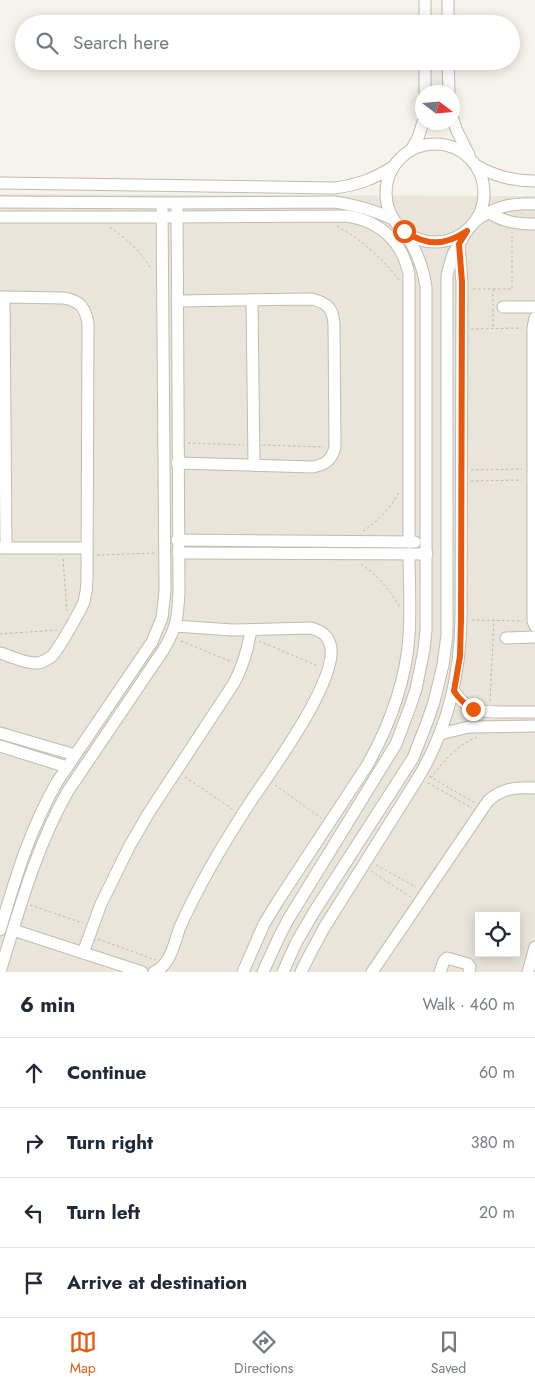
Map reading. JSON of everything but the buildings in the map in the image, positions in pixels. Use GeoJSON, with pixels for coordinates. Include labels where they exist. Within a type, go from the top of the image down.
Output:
{"type":"FeatureCollection","features":[{"type":"Feature","properties":{"kind":"street"},"geometry":{"type":"LineString","coordinates":[[425,0],[425,15]]}},
{"type":"Feature","properties":{"kind":"street"},"geometry":{"type":"LineString","coordinates":[[448,0],[448,15]]}},
{"type":"Feature","properties":{"kind":"street"},"geometry":{"type":"LineString","coordinates":[[425,70],[425,85]]}},
{"type":"Feature","properties":{"kind":"street"},"geometry":{"type":"LineString","coordinates":[[448,70],[448,85]]}},
{"type":"Feature","properties":{"kind":"street"},"geometry":{"type":"LineString","coordinates":[[263,972],[289,918],[396,744],[410,707],[420,669],[426,630],[426,287],[417,252],[404,231],[393,219],[388,208],[386,192],[389,176],[394,166],[411,150],[420,130]]}},
{"type":"Feature","properties":{"kind":"street"},"geometry":{"type":"LineString","coordinates":[[457,130],[481,174],[485,192],[483,215]]}},
{"type":"Feature","properties":{"kind":"street"},"geometry":{"type":"LineString","coordinates":[[411,150],[429,144],[447,145],[464,153],[487,172],[505,178],[535,181]]}},
{"type":"Feature","properties":{"kind":"street"},"geometry":{"type":"LineString","coordinates":[[0,183],[334,188],[366,181],[394,166]]}},
{"type":"Feature","properties":{"kind":"street"},"geometry":{"type":"LineString","coordinates":[[0,202],[335,202],[352,204],[382,213],[393,219]]}},
{"type":"Feature","properties":{"kind":"street"},"geometry":{"type":"LineString","coordinates":[[0,930],[29,840],[46,801],[152,642],[158,630],[164,605],[162,203]]}},
{"type":"Feature","properties":{"kind":"street"},"geometry":{"type":"LineString","coordinates":[[0,972],[41,846],[58,808],[173,632],[178,605],[177,203]]}},
{"type":"Feature","properties":{"kind":"street"},"geometry":{"type":"LineString","coordinates":[[283,972],[305,927],[412,758],[430,713],[443,665],[447,635],[447,275],[453,254],[467,231],[483,215],[498,207],[510,204],[535,204]]}},
{"type":"Feature","properties":{"kind":"street"},"geometry":{"type":"LineString","coordinates":[[483,215],[512,223],[535,224]]}},
{"type":"Feature","properties":{"kind":"street"},"geometry":{"type":"LineString","coordinates":[[0,216],[347,216],[364,219],[387,232],[402,252],[409,275],[409,542]]}},
{"type":"Feature","properties":{"kind":"street"},"geometry":{"type":"LineString","coordinates":[[404,231],[421,241],[440,243],[467,231]]}},
{"type":"Feature","properties":{"kind":"street"},"geometry":{"type":"LineString","coordinates":[[301,972],[316,940],[424,776],[454,691],[460,656],[461,620],[462,290],[459,244]]}},
{"type":"Feature","properties":{"kind":"street"},"geometry":{"type":"LineString","coordinates":[[0,653],[37,663],[51,656],[80,611],[87,590],[88,323],[86,314],[81,306],[73,300],[64,298],[2,297],[3,548],[63,548],[87,551]]}},
{"type":"Feature","properties":{"kind":"street"},"geometry":{"type":"LineString","coordinates":[[252,300],[254,466]]}},
{"type":"Feature","properties":{"kind":"street"},"geometry":{"type":"LineString","coordinates":[[177,301],[312,300],[321,302],[329,307],[333,315],[334,324],[335,447],[333,455],[328,462],[321,466],[312,467],[177,464]]}},
{"type":"Feature","properties":{"kind":"street"},"geometry":{"type":"LineString","coordinates":[[504,307],[535,307]]}},
{"type":"Feature","properties":{"kind":"street"},"geometry":{"type":"LineString","coordinates":[[534,323],[534,623]]}},
{"type":"Feature","properties":{"kind":"street"},"geometry":{"type":"LineString","coordinates":[[163,501],[178,500]]}},
{"type":"Feature","properties":{"kind":"street"},"geometry":{"type":"LineString","coordinates":[[178,540],[427,542]]}},
{"type":"Feature","properties":{"kind":"street"},"geometry":{"type":"LineString","coordinates":[[178,553],[427,554]]}},
{"type":"Feature","properties":{"kind":"street"},"geometry":{"type":"LineString","coordinates":[[243,972],[264,924],[368,764],[392,714],[401,688],[409,634],[409,554]]}},
{"type":"Feature","properties":{"kind":"street"},"geometry":{"type":"LineString","coordinates":[[154,972],[166,964],[192,902],[216,858],[314,703],[328,670],[332,650],[330,642],[325,635],[318,630],[310,628],[251,634],[213,630],[173,632]]}},
{"type":"Feature","properties":{"kind":"street"},"geometry":{"type":"LineString","coordinates":[[83,953],[111,881],[148,814],[234,683],[242,666],[251,634]]}},
{"type":"Feature","properties":{"kind":"street"},"geometry":{"type":"LineString","coordinates":[[506,638],[535,637]]}},
{"type":"Feature","properties":{"kind":"street"},"geometry":{"type":"LineString","coordinates":[[454,691],[465,704],[481,712],[535,712]]}},
{"type":"Feature","properties":{"kind":"street"},"geometry":{"type":"LineString","coordinates":[[410,707],[430,713]]}},
{"type":"Feature","properties":{"kind":"street"},"geometry":{"type":"LineString","coordinates":[[440,734],[469,727],[535,726]]}},
{"type":"Feature","properties":{"kind":"street"},"geometry":{"type":"LineString","coordinates":[[0,732],[75,755]]}},
{"type":"Feature","properties":{"kind":"street"},"geometry":{"type":"LineString","coordinates":[[0,746],[67,767]]}},
{"type":"Feature","properties":{"kind":"street"},"geometry":{"type":"LineString","coordinates":[[375,971],[422,897],[493,795],[508,788],[535,788]]}},
{"type":"Feature","properties":{"kind":"street"},"geometry":{"type":"LineString","coordinates":[[46,801],[58,808]]}},
{"type":"Feature","properties":{"kind":"street"},"geometry":{"type":"LineString","coordinates":[[331,820],[347,826]]}},
{"type":"Feature","properties":{"kind":"street"},"geometry":{"type":"LineString","coordinates":[[13,930],[142,972]]}},
{"type":"Feature","properties":{"kind":"street"},"geometry":{"type":"LineString","coordinates":[[531,967],[535,947]]}},
{"type":"Feature","properties":{"kind":"street"},"geometry":{"type":"LineString","coordinates":[[440,972],[447,958],[468,964],[470,967],[468,972]]}},
{"type":"Feature","properties":{"kind":"path"},"geometry":{"type":"LineString","coordinates":[[462,290],[512,289],[512,223]]}},
{"type":"Feature","properties":{"kind":"path"},"geometry":{"type":"LineString","coordinates":[[105,224],[133,246],[155,274]]}},
{"type":"Feature","properties":{"kind":"path"},"geometry":{"type":"LineString","coordinates":[[332,224],[351,235],[373,252],[393,272],[409,295]]}},
{"type":"Feature","properties":{"kind":"path"},"geometry":{"type":"LineString","coordinates":[[462,329],[534,323]]}},
{"type":"Feature","properties":{"kind":"path"},"geometry":{"type":"LineString","coordinates":[[462,476],[533,474]]}},
{"type":"Feature","properties":{"kind":"path"},"geometry":{"type":"LineString","coordinates":[[462,476],[533,474]]}},
{"type":"Feature","properties":{"kind":"path"},"geometry":{"type":"LineString","coordinates":[[360,534],[386,512],[400,490]]}},
{"type":"Feature","properties":{"kind":"path"},"geometry":{"type":"LineString","coordinates":[[63,548],[67,612]]}},
{"type":"Feature","properties":{"kind":"path"},"geometry":{"type":"LineString","coordinates":[[87,551],[164,553]]}},
{"type":"Feature","properties":{"kind":"path"},"geometry":{"type":"LineString","coordinates":[[358,562],[384,584],[403,611]]}},
{"type":"Feature","properties":{"kind":"path"},"geometry":{"type":"LineString","coordinates":[[461,620],[534,623]]}},
{"type":"Feature","properties":{"kind":"path"},"geometry":{"type":"LineString","coordinates":[[490,712],[494,620]]}},
{"type":"Feature","properties":{"kind":"path"},"geometry":{"type":"LineString","coordinates":[[0,634],[68,630]]}},
{"type":"Feature","properties":{"kind":"path"},"geometry":{"type":"LineString","coordinates":[[173,632],[242,666]]}},
{"type":"Feature","properties":{"kind":"path"},"geometry":{"type":"LineString","coordinates":[[251,634],[328,670]]}},
{"type":"Feature","properties":{"kind":"path"},"geometry":{"type":"LineString","coordinates":[[424,776],[458,747],[478,736]]}},
{"type":"Feature","properties":{"kind":"path"},"geometry":{"type":"LineString","coordinates":[[176,771],[242,815]]}},
{"type":"Feature","properties":{"kind":"path"},"geometry":{"type":"LineString","coordinates":[[424,776],[481,810]]}},
{"type":"Feature","properties":{"kind":"path"},"geometry":{"type":"LineString","coordinates":[[424,776],[481,810]]}},
{"type":"Feature","properties":{"kind":"path"},"geometry":{"type":"LineString","coordinates":[[266,779],[331,820]]}},
{"type":"Feature","properties":{"kind":"path"},"geometry":{"type":"LineString","coordinates":[[365,863],[422,897]]}},
{"type":"Feature","properties":{"kind":"path"},"geometry":{"type":"LineString","coordinates":[[365,863],[422,897]]}},
{"type":"Feature","properties":{"kind":"path"},"geometry":{"type":"LineString","coordinates":[[22,902],[166,964]]}},
{"type":"Feature","properties":{"kind":"shaded area"},"geometry":{"type":"Polygon","coordinates":[[[0,194],[535,196],[535,972],[0,972],[0,194]]]}},
{"type":"Feature","properties":{"kind":"route"},"geometry":{"type":"LineString","coordinates":[[404,231],[421,241],[440,243],[459,237],[467,231],[459,244],[462,282],[461,638],[454,691],[458,698],[473,709]]}}]}
